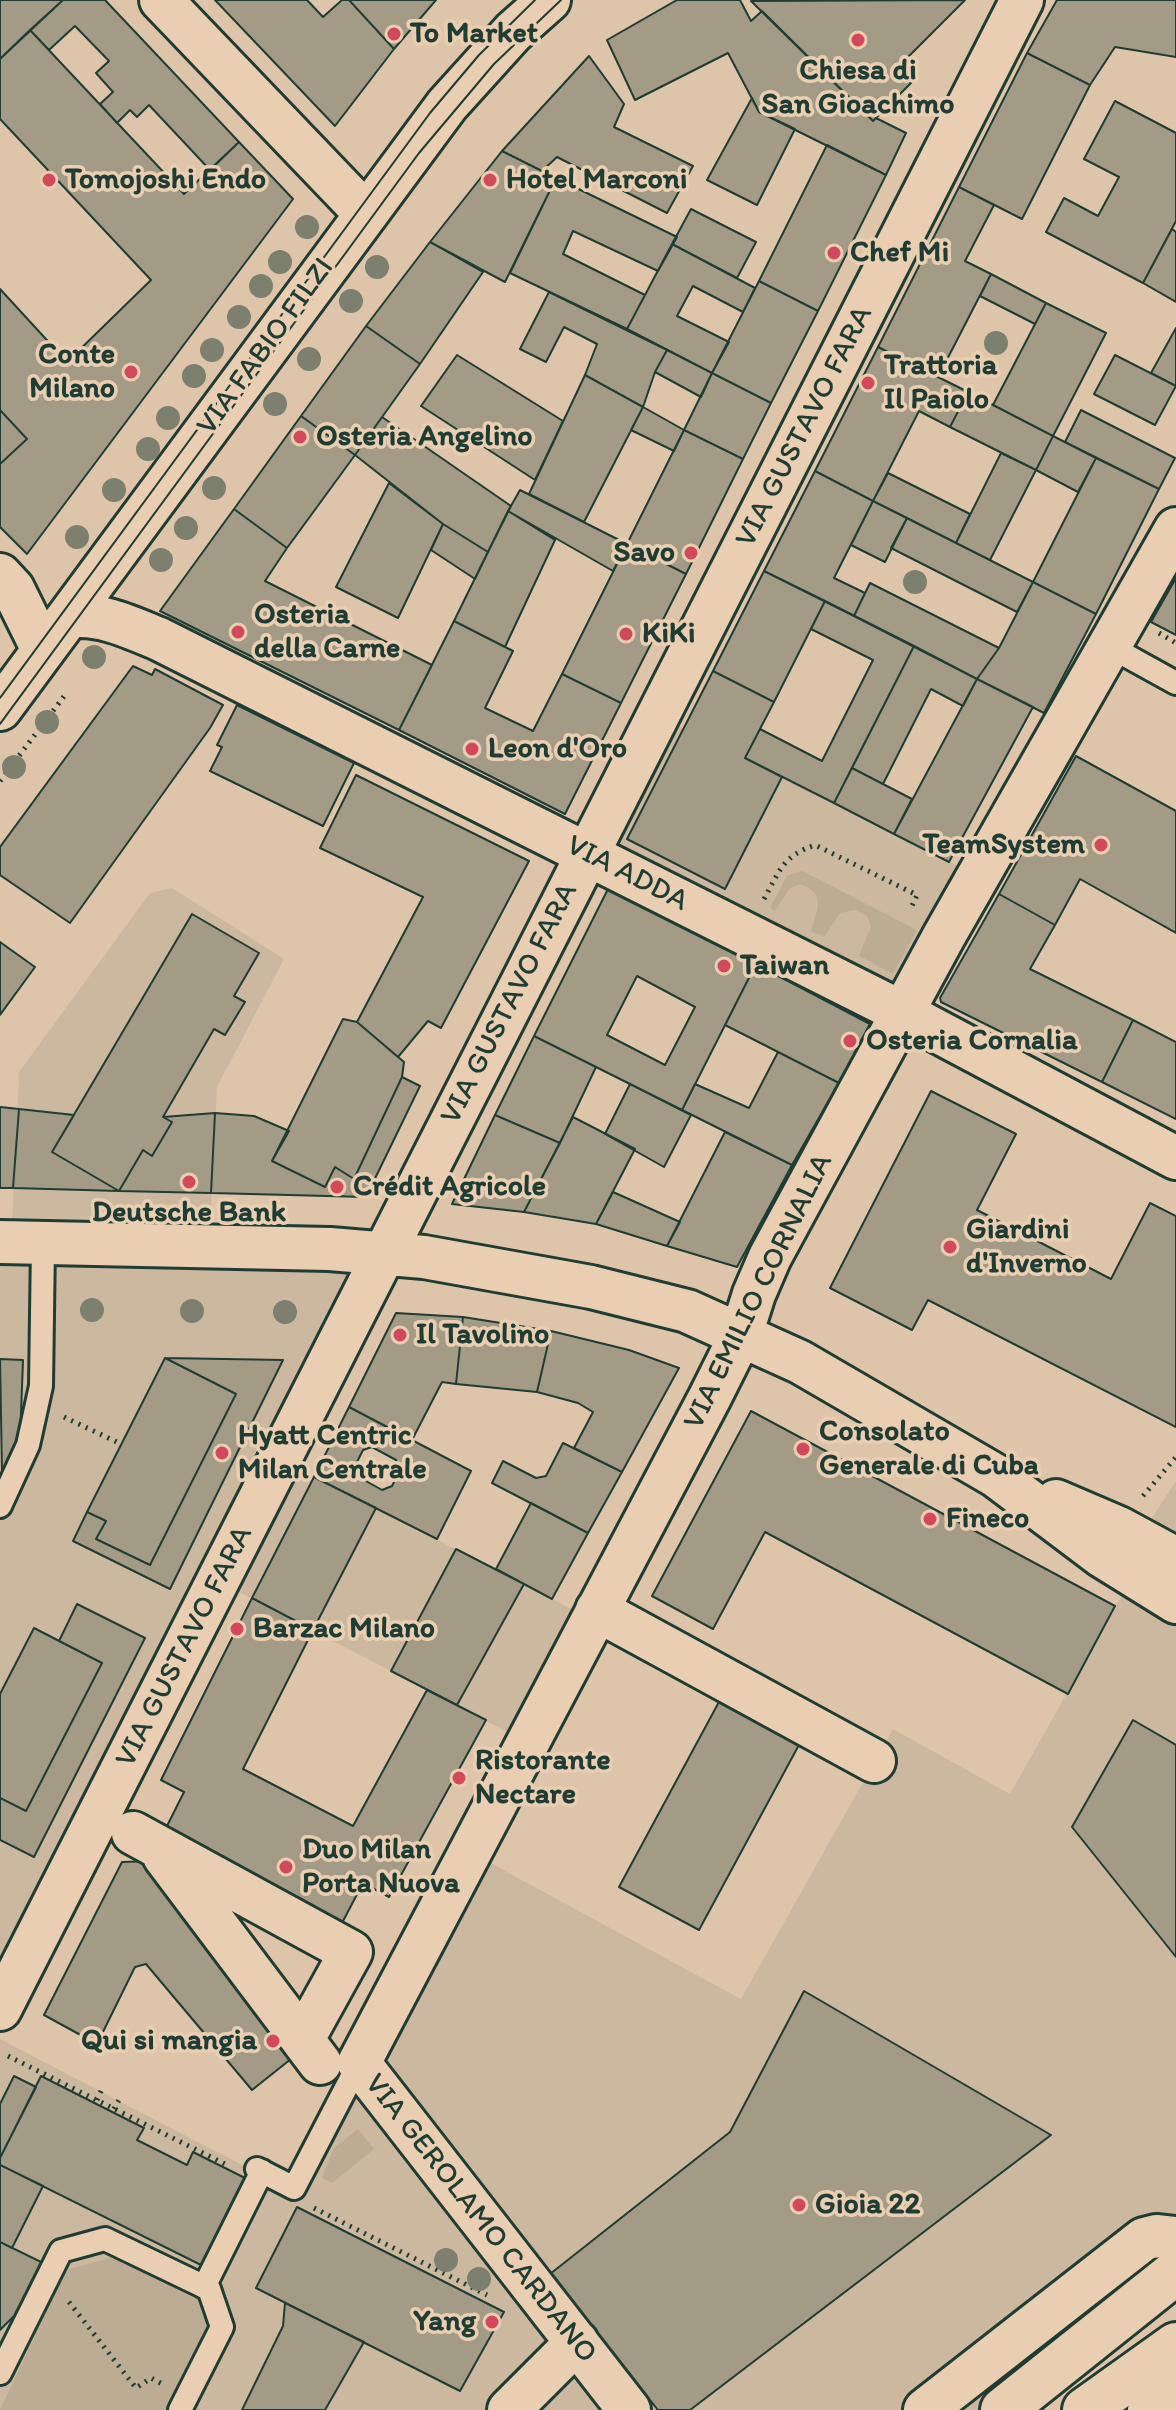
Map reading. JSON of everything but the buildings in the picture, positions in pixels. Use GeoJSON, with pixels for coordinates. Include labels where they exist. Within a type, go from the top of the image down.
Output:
{"type":"FeatureCollection","features":[{"type":"Feature","properties":{"kind":"main road"},"geometry":{"type":"LineString","coordinates":[[1003,2410],[1176,2272]]}},
{"type":"Feature","properties":{"kind":"main road"},"geometry":{"type":"LineString","coordinates":[[1085,2410],[1176,2345]]}},
{"type":"Feature","properties":{"kind":"street"},"geometry":{"type":"LineString","coordinates":[[161,0],[365,213]]}},
{"type":"Feature","properties":{"kind":"street","name":"VIA FABIO FILZI"},"geometry":{"type":"LineString","coordinates":[[0,709],[365,213],[471,76],[549,0]]}},
{"type":"Feature","properties":{"kind":"street","name":"VIA GUSTAVO FARA"},"geometry":{"type":"LineString","coordinates":[[0,2009],[1022,0]]}},
{"type":"Feature","properties":{"kind":"street","name":"VIA EMILIO CORNALIA"},"geometry":{"type":"LineString","coordinates":[[327,2055],[597,1610],[741,1335],[770,1257],[944,936],[1176,529]]}},
{"type":"Feature","properties":{"kind":"street"},"geometry":{"type":"LineString","coordinates":[[0,575],[13,589],[43,650]]}},
{"type":"Feature","properties":{"kind":"street","name":"VIA ADDA"},"geometry":{"type":"LineString","coordinates":[[69,617],[80,615],[107,621],[159,639],[903,1013],[1176,1158]]}},
{"type":"Feature","properties":{"kind":"street"},"geometry":{"type":"LineString","coordinates":[[0,1242],[330,1249],[424,1257],[591,1287],[687,1311],[800,1362],[996,1476],[1102,1556],[1169,1568]]}},
{"type":"Feature","properties":{"kind":"street"},"geometry":{"type":"LineString","coordinates":[[597,1610],[874,1761]]}},
{"type":"Feature","properties":{"kind":"street","name":"VIA GEROLAMO CARDANO"},"geometry":{"type":"LineString","coordinates":[[327,2055],[351,1952],[145,1839],[327,2055],[577,2342],[629,2410]]}},
{"type":"Feature","properties":{"kind":"street"},"geometry":{"type":"LineString","coordinates":[[925,2410],[1144,2239],[1156,2236],[1176,2238]]}},
{"type":"Feature","properties":{"kind":"street"},"geometry":{"type":"LineString","coordinates":[[509,2410],[577,2342]]}},
{"type":"Feature","properties":{"kind":"street"},"geometry":{"type":"LineString","coordinates":[[1149,2410],[1176,2389]]}},
{"type":"Feature","properties":{"kind":"lane"},"geometry":{"type":"LineString","coordinates":[[1109,646],[1176,683]]}},
{"type":"Feature","properties":{"kind":"lane"},"geometry":{"type":"LineString","coordinates":[[0,1506],[28,1445],[41,1386],[43,1244]]}},
{"type":"Feature","properties":{"kind":"lane","name":"VIA GEROLAMO CARDANO"},"geometry":{"type":"LineString","coordinates":[[204,2287],[259,2170],[294,2188],[327,2055]]}},
{"type":"Feature","properties":{"kind":"lane"},"geometry":{"type":"LineString","coordinates":[[0,2373],[61,2251],[105,2239],[209,2289],[222,2327],[180,2410]]}},
{"type":"Feature","properties":{"kind":"path"},"geometry":{"type":"LineString","coordinates":[[0,781],[65,695]]}},
{"type":"Feature","properties":{"kind":"path"},"geometry":{"type":"LineString","coordinates":[[761,905],[785,860],[815,845],[917,895],[908,914]]}},
{"type":"Feature","properties":{"kind":"path"},"geometry":{"type":"LineString","coordinates":[[97,1432],[121,1444]]}},
{"type":"Feature","properties":{"kind":"path"},"geometry":{"type":"LineString","coordinates":[[1136,1504],[1176,1457]]}},
{"type":"Feature","properties":{"kind":"path"},"geometry":{"type":"LineString","coordinates":[[97,2100],[102,2089]]}},
{"type":"Feature","properties":{"kind":"path"},"geometry":{"type":"LineString","coordinates":[[114,2109],[120,2098]]}},
{"type":"Feature","properties":{"kind":"path"},"geometry":{"type":"LineString","coordinates":[[49,2276],[136,2388],[151,2378],[170,2387],[196,2379]]}},
{"type":"Feature","properties":{"kind":"shaded area"},"geometry":{"type":"Polygon","coordinates":[[[660,717],[974,874],[901,1007],[591,852],[660,717]]]}},
{"type":"Feature","properties":{"kind":"shaded area"},"geometry":{"type":"Polygon","coordinates":[[[802,871],[917,930],[893,974],[859,956],[871,927],[867,916],[855,910],[840,913],[824,937],[811,931],[817,897],[800,884],[789,889],[775,911],[770,908],[787,876],[802,871]]]}},
{"type":"Feature","properties":{"kind":"shaded area"},"geometry":{"type":"Polygon","coordinates":[[[172,888],[284,959],[217,1087],[209,1246],[375,1260],[0,1998],[0,1247],[11,1246],[19,1072],[150,893],[172,888]]]}},
{"type":"Feature","properties":{"kind":"shaded area"},"geometry":{"type":"Polygon","coordinates":[[[282,1460],[589,1618],[523,1740],[220,1582],[282,1460]]]}},
{"type":"Feature","properties":{"kind":"shaded area"},"geometry":{"type":"Polygon","coordinates":[[[1176,1481],[1176,2263],[992,2410],[0,2410],[0,2039],[292,2191],[472,1853],[741,1999],[893,1729],[1010,1794],[1131,1579],[1146,1527],[1176,1481]]]}},
{"type":"Feature","properties":{"kind":"shaded area"},"geometry":{"type":"Polygon","coordinates":[[[358,2129],[374,2149],[332,2183],[322,2178],[334,2148],[358,2129]]]}},
{"type":"Feature","properties":{"kind":"shaded area"},"geometry":{"type":"Polygon","coordinates":[[[113,2257],[197,2296],[208,2328],[165,2410],[0,2410],[66,2270],[113,2257]]]}},
{"type":"Feature","properties":{"kind":"tram line"},"geometry":{"type":"LineString","coordinates":[[0,698],[430,113],[479,55],[535,0]]}},
{"type":"Feature","properties":{"kind":"tram line"},"geometry":{"type":"LineString","coordinates":[[0,724],[419,153],[494,64],[561,0]]}},
{"type":"Feature","properties":{"kind":"place","name":"To Market"},"geometry":{"type":"Point","coordinates":[394,34]}},
{"type":"Feature","properties":{"kind":"place","name":"Chiesa di San Gioachimo"},"geometry":{"type":"Point","coordinates":[858,40]}},
{"type":"Feature","properties":{"kind":"place","name":"Tomojoshi Endo"},"geometry":{"type":"Point","coordinates":[49,180]}},
{"type":"Feature","properties":{"kind":"place","name":"Hotel Marconi"},"geometry":{"type":"Point","coordinates":[490,180]}},
{"type":"Feature","properties":{"kind":"place","name":"Chef Mi"},"geometry":{"type":"Point","coordinates":[834,253]}},
{"type":"Feature","properties":{"kind":"place","name":"Conte Milano"},"geometry":{"type":"Point","coordinates":[131,372]}},
{"type":"Feature","properties":{"kind":"place","name":"Trattoria Il Paiolo"},"geometry":{"type":"Point","coordinates":[868,383]}},
{"type":"Feature","properties":{"kind":"place","name":"Osteria Angelino"},"geometry":{"type":"Point","coordinates":[300,437]}},
{"type":"Feature","properties":{"kind":"place","name":"Savo"},"geometry":{"type":"Point","coordinates":[691,553]}},
{"type":"Feature","properties":{"kind":"place","name":"Osteria della Carne"},"geometry":{"type":"Point","coordinates":[238,632]}},
{"type":"Feature","properties":{"kind":"place","name":"KiKi"},"geometry":{"type":"Point","coordinates":[626,634]}},
{"type":"Feature","properties":{"kind":"place","name":"Leon d'Oro"},"geometry":{"type":"Point","coordinates":[472,749]}},
{"type":"Feature","properties":{"kind":"place","name":"TeamSystem"},"geometry":{"type":"Point","coordinates":[1101,845]}},
{"type":"Feature","properties":{"kind":"place","name":"Taiwan"},"geometry":{"type":"Point","coordinates":[724,966]}},
{"type":"Feature","properties":{"kind":"place","name":"Osteria Cornalia"},"geometry":{"type":"Point","coordinates":[850,1041]}},
{"type":"Feature","properties":{"kind":"place","name":"Deutsche Bank"},"geometry":{"type":"Point","coordinates":[189,1182]}},
{"type":"Feature","properties":{"kind":"place","name":"Crédit Agricole"},"geometry":{"type":"Point","coordinates":[337,1187]}},
{"type":"Feature","properties":{"kind":"place","name":"Giardini d'Inverno"},"geometry":{"type":"Point","coordinates":[950,1247]}},
{"type":"Feature","properties":{"kind":"place","name":"Il Tavolino"},"geometry":{"type":"Point","coordinates":[400,1335]}},
{"type":"Feature","properties":{"kind":"place","name":"Consolato Generale di Cuba"},"geometry":{"type":"Point","coordinates":[803,1449]}},
{"type":"Feature","properties":{"kind":"place","name":"Hyatt Centric Milan Centrale"},"geometry":{"type":"Point","coordinates":[222,1453]}},
{"type":"Feature","properties":{"kind":"place","name":"Fineco"},"geometry":{"type":"Point","coordinates":[930,1519]}},
{"type":"Feature","properties":{"kind":"place","name":"Barzac Milano"},"geometry":{"type":"Point","coordinates":[237,1629]}},
{"type":"Feature","properties":{"kind":"place","name":"Ristorante Nectare"},"geometry":{"type":"Point","coordinates":[459,1778]}},
{"type":"Feature","properties":{"kind":"place","name":"Duo Milan Porta Nuova"},"geometry":{"type":"Point","coordinates":[286,1867]}},
{"type":"Feature","properties":{"kind":"place","name":"Qui si mangia"},"geometry":{"type":"Point","coordinates":[273,2041]}},
{"type":"Feature","properties":{"kind":"place","name":"Gioia 22"},"geometry":{"type":"Point","coordinates":[799,2205]}},
{"type":"Feature","properties":{"kind":"place","name":"Yang"},"geometry":{"type":"Point","coordinates":[492,2322]}}]}
